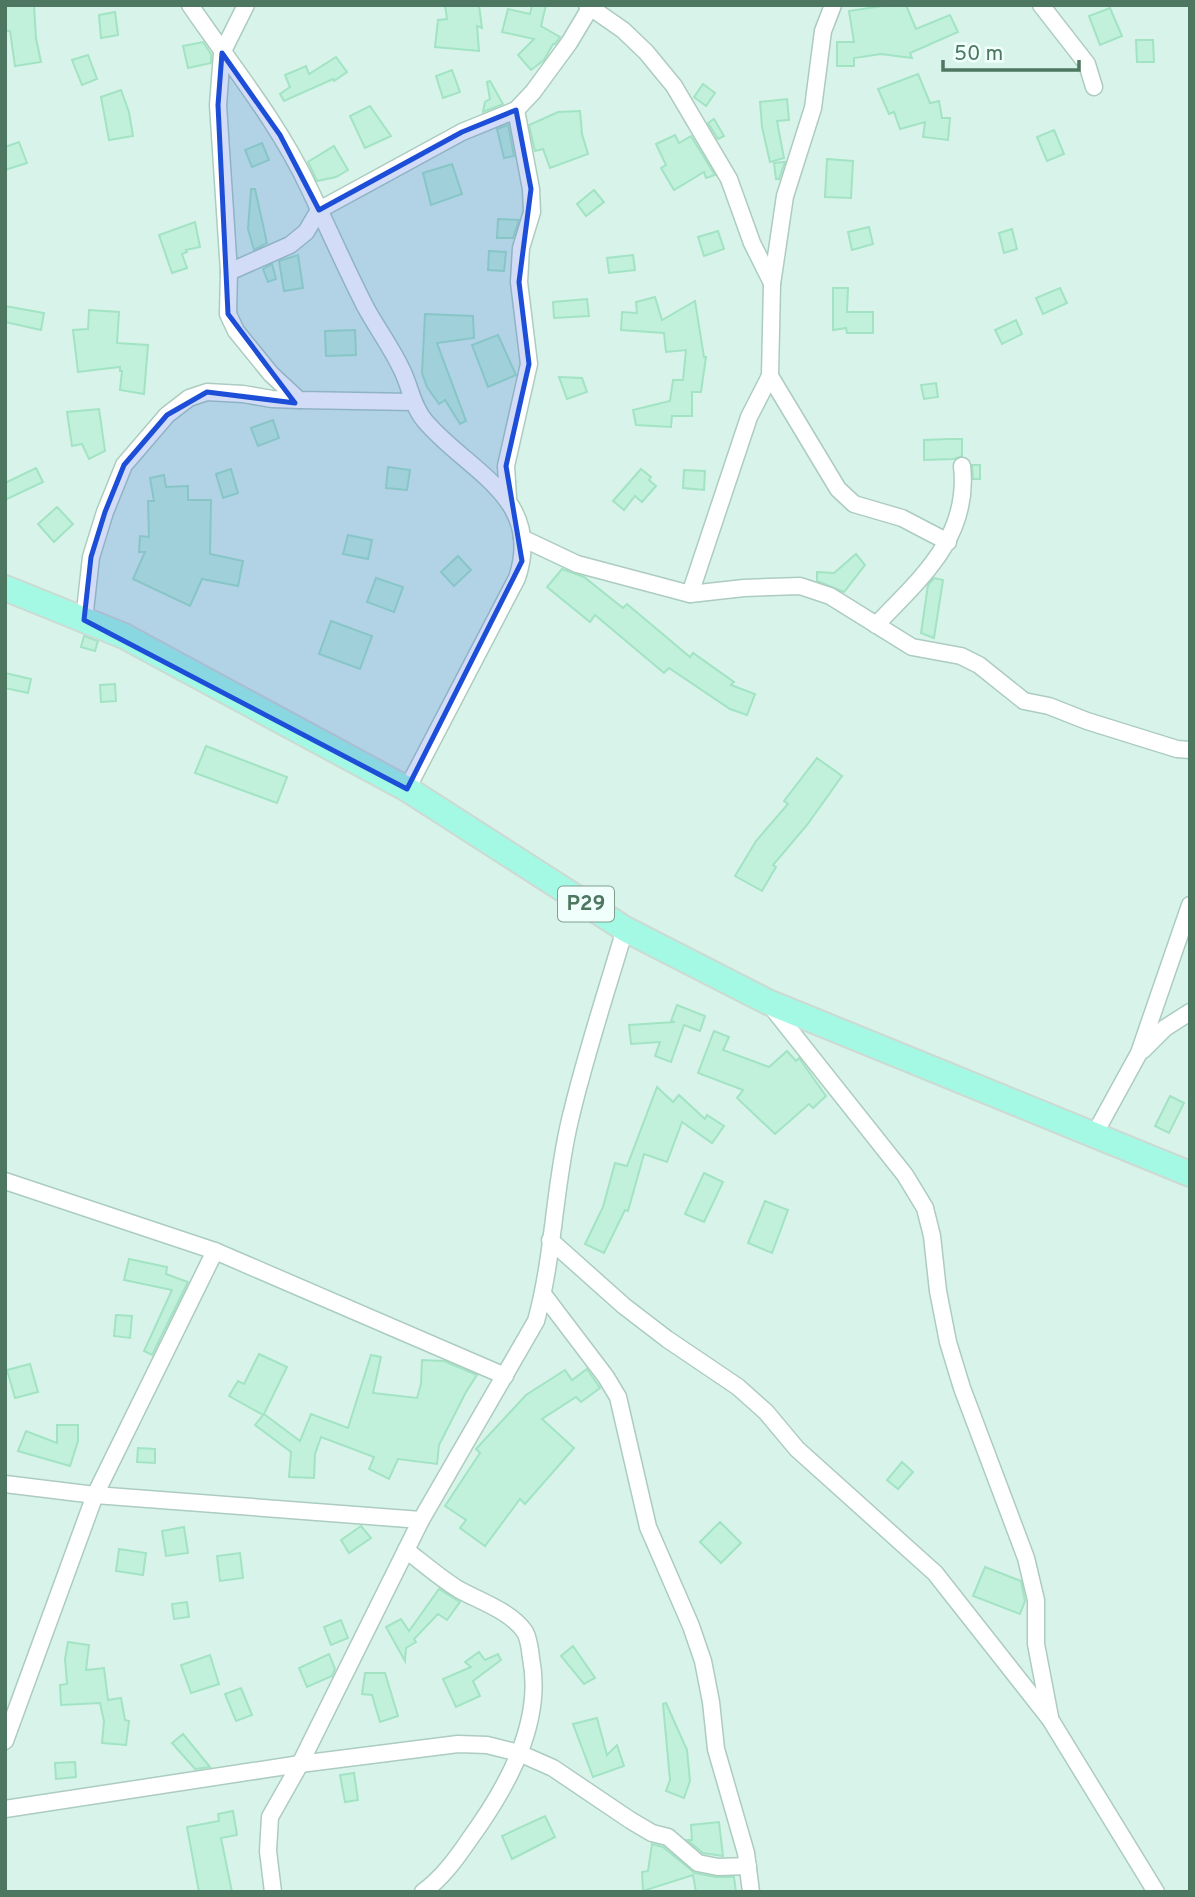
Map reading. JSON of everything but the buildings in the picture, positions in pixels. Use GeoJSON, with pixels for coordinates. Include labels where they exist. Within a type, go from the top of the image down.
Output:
{"type":"FeatureCollection","features":[{"type":"Feature","properties":{"kind":"main road","name":"P29"},"geometry":{"type":"LineString","coordinates":[[7,583],[124,636],[407,789],[625,929],[768,1002],[1190,1174]]}},
{"type":"Feature","properties":{"kind":"street"},"geometry":{"type":"LineString","coordinates":[[190,5],[280,135],[367,310],[401,368],[422,419],[508,498],[518,516],[523,538],[522,561],[517,578],[407,789]]}},
{"type":"Feature","properties":{"kind":"street"},"geometry":{"type":"LineString","coordinates":[[246,5],[222,52],[218,106],[229,272],[228,314],[236,331],[271,374],[299,400]]}},
{"type":"Feature","properties":{"kind":"street"},"geometry":{"type":"LineString","coordinates":[[690,594],[749,417],[770,376],[772,284],[785,196],[813,108],[823,32],[833,5]]}},
{"type":"Feature","properties":{"kind":"street"},"geometry":{"type":"LineString","coordinates":[[1041,5],[1087,64],[1094,87]]}},
{"type":"Feature","properties":{"kind":"street"},"geometry":{"type":"LineString","coordinates":[[229,272],[290,245],[306,232],[319,210],[461,132],[516,110],[541,82],[589,7],[623,30],[646,52],[674,86],[729,180],[752,243],[772,284]]}},
{"type":"Feature","properties":{"kind":"street"},"geometry":{"type":"LineString","coordinates":[[508,498],[506,466],[529,364],[519,282],[521,248],[532,212],[531,189],[516,110]]}},
{"type":"Feature","properties":{"kind":"street"},"geometry":{"type":"LineString","coordinates":[[770,376],[838,489],[854,504],[902,518],[948,542]]}},
{"type":"Feature","properties":{"kind":"street"},"geometry":{"type":"LineString","coordinates":[[84,620],[91,557],[124,465],[167,415],[189,398],[207,392],[272,399],[413,402]]}},
{"type":"Feature","properties":{"kind":"street"},"geometry":{"type":"LineString","coordinates":[[876,625],[915,584],[948,542],[960,516],[964,485],[962,466]]}},
{"type":"Feature","properties":{"kind":"street"},"geometry":{"type":"LineString","coordinates":[[523,538],[578,564],[690,594],[800,586],[830,596],[912,647],[961,656],[979,665],[1024,701],[1049,706],[1087,721],[1177,749],[1190,750]]}},
{"type":"Feature","properties":{"kind":"street"},"geometry":{"type":"LineString","coordinates":[[1094,1135],[1139,1053],[1190,905]]}},
{"type":"Feature","properties":{"kind":"street"},"geometry":{"type":"LineString","coordinates":[[273,1892],[268,1851],[271,1817],[300,1765],[421,1520],[536,1321],[543,1294],[569,1121],[625,929]]}},
{"type":"Feature","properties":{"kind":"street"},"geometry":{"type":"LineString","coordinates":[[768,1002],[905,1175],[925,1208],[932,1236],[938,1291],[948,1342],[962,1388],[1026,1558],[1036,1600],[1036,1644],[1051,1719]]}},
{"type":"Feature","properties":{"kind":"street"},"geometry":{"type":"LineString","coordinates":[[1139,1053],[1165,1028],[1190,1012]]}},
{"type":"Feature","properties":{"kind":"street"},"geometry":{"type":"LineString","coordinates":[[6,1180],[215,1251],[505,1376]]}},
{"type":"Feature","properties":{"kind":"street"},"geometry":{"type":"LineString","coordinates":[[550,1240],[624,1306],[738,1387],[766,1412],[797,1449],[935,1573],[1051,1719],[1156,1892]]}},
{"type":"Feature","properties":{"kind":"street"},"geometry":{"type":"LineString","coordinates":[[5,1741],[96,1495],[215,1251]]}},
{"type":"Feature","properties":{"kind":"street"},"geometry":{"type":"LineString","coordinates":[[543,1294],[618,1397],[648,1527],[687,1615],[703,1661],[712,1702],[716,1749],[746,1853],[751,1892]]}},
{"type":"Feature","properties":{"kind":"street"},"geometry":{"type":"LineString","coordinates":[[5,1484],[96,1495],[421,1520]]}},
{"type":"Feature","properties":{"kind":"street"},"geometry":{"type":"LineString","coordinates":[[406,1550],[456,1588],[512,1619],[527,1635],[535,1677],[531,1716],[519,1753],[493,1807],[456,1859],[435,1883],[423,1892]]}},
{"type":"Feature","properties":{"kind":"street"},"geometry":{"type":"LineString","coordinates":[[5,1810],[300,1765],[458,1744],[487,1745],[519,1753],[553,1768],[630,1820],[652,1833],[668,1837],[698,1863],[718,1867],[748,1866]]}},
{"type":"Feature","properties":{"kind":"highlighted area"},"geometry":{"type":"Polygon","coordinates":[[[222,53],[280,135],[319,210],[462,132],[516,110],[531,189],[519,282],[529,364],[506,466],[522,561],[407,789],[84,620],[91,557],[124,465],[167,415],[207,392],[295,403],[228,314],[218,105],[222,53]]]}},
{"type":"Feature","properties":{"kind":"shaded area"},"geometry":{"type":"Polygon","coordinates":[[[5,5],[1190,5],[1190,1892],[5,1892],[5,5]]]}}]}
